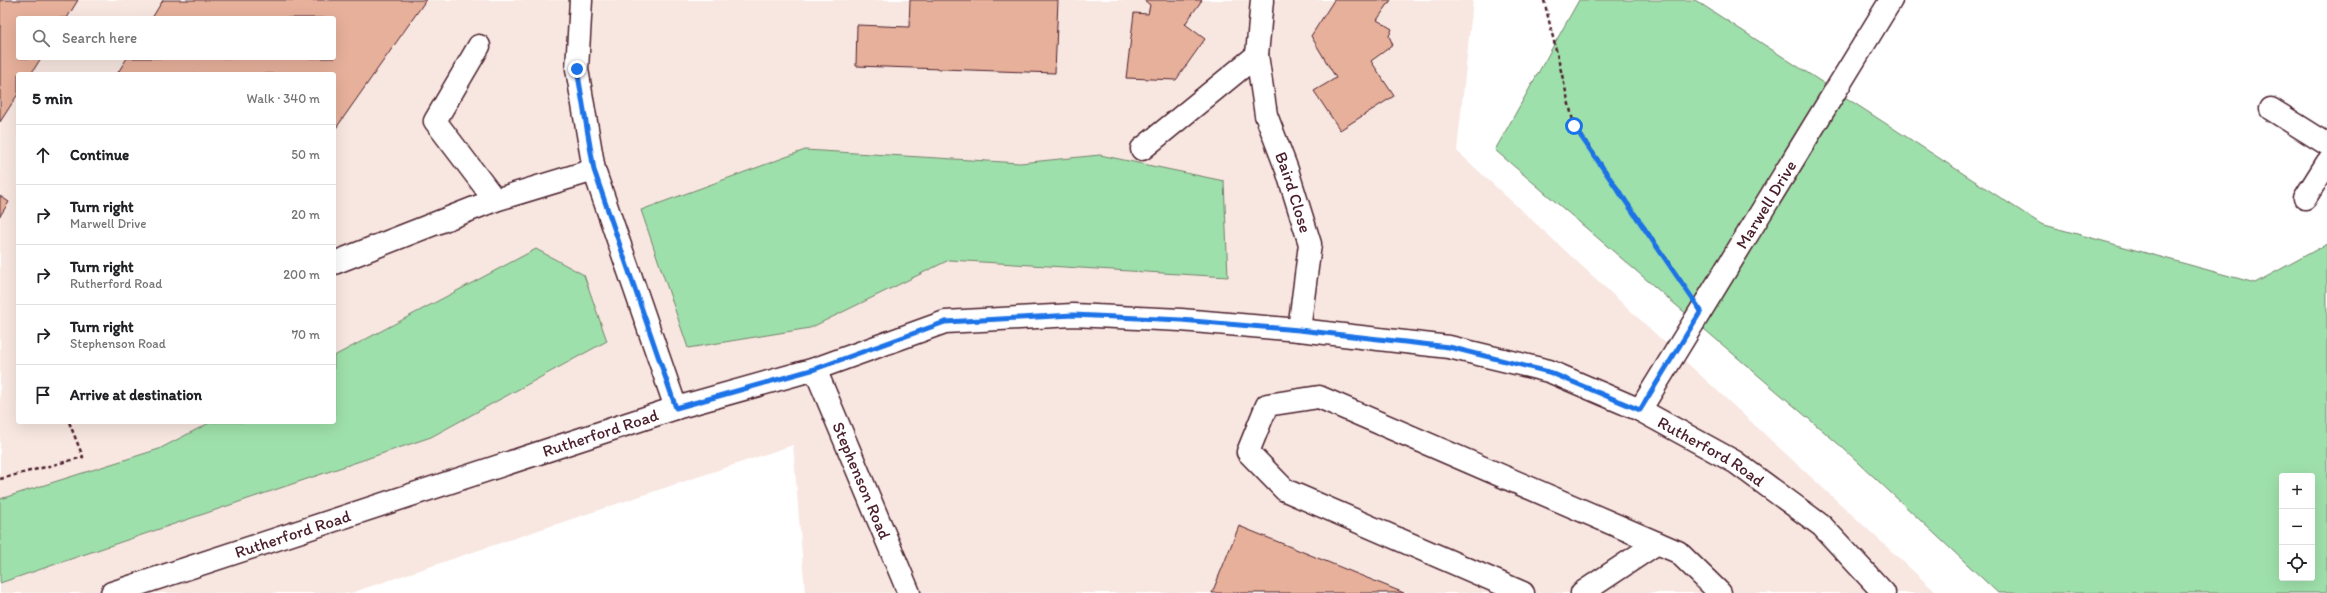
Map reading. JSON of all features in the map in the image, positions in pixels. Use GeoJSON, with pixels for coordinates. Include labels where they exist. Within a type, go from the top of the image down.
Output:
{"type":"FeatureCollection","features":[{"type":"Feature","properties":{"kind":"street"},"geometry":{"type":"LineString","coordinates":[[581,0],[577,69],[594,170],[676,408]]}},
{"type":"Feature","properties":{"kind":"street","name":"Baird Close"},"geometry":{"type":"LineString","coordinates":[[1262,0],[1257,55],[1266,115],[1287,170],[1310,244],[1299,330]]}},
{"type":"Feature","properties":{"kind":"street","name":"Marwell Drive"},"geometry":{"type":"LineString","coordinates":[[1640,410],[1891,0]]}},
{"type":"Feature","properties":{"kind":"street"},"geometry":{"type":"LineString","coordinates":[[479,46],[435,121],[495,200]]}},
{"type":"Feature","properties":{"kind":"street"},"geometry":{"type":"LineString","coordinates":[[1142,149],[1257,55]]}},
{"type":"Feature","properties":{"kind":"street"},"geometry":{"type":"LineString","coordinates":[[2271,109],[2327,144]]}},
{"type":"Feature","properties":{"kind":"street"},"geometry":{"type":"LineString","coordinates":[[2305,198],[2327,163]]}},
{"type":"Feature","properties":{"kind":"street"},"geometry":{"type":"LineString","coordinates":[[336,261],[495,200],[594,170]]}},
{"type":"Feature","properties":{"kind":"street","name":"Rutherford Road"},"geometry":{"type":"LineString","coordinates":[[112,593],[676,408],[815,369],[945,322],[1073,315],[1181,320],[1299,330],[1449,347],[1549,372],[1640,410],[1734,462],[1822,526],[1884,593]]}},
{"type":"Feature","properties":{"kind":"street","name":"Stephenson Road"},"geometry":{"type":"LineString","coordinates":[[815,369],[909,593]]}},
{"type":"Feature","properties":{"kind":"street"},"geometry":{"type":"LineString","coordinates":[[1524,593],[1284,490],[1248,452],[1267,405],[1318,397],[1678,552],[1720,593]]}},
{"type":"Feature","properties":{"kind":"street"},"geometry":{"type":"LineString","coordinates":[[1582,593],[1657,543]]}},
{"type":"Feature","properties":{"kind":"path"},"geometry":{"type":"LineString","coordinates":[[1544,0],[1574,126],[1701,311]]}},
{"type":"Feature","properties":{"kind":"path"},"geometry":{"type":"LineString","coordinates":[[0,479],[83,457],[70,424]]}},
{"type":"Feature","properties":{"kind":"shaded area"},"geometry":{"type":"Polygon","coordinates":[[[0,0],[1473,0],[1457,151],[1937,593],[805,593],[793,445],[351,593],[0,593],[0,0]]]}},
{"type":"Feature","properties":{"kind":"green space"},"geometry":{"type":"Polygon","coordinates":[[[1579,0],[1695,0],[2041,224],[2255,283],[2327,244],[2327,593],[1998,593],[1843,448],[1495,150],[1579,0]]]}},
{"type":"Feature","properties":{"kind":"green space"},"geometry":{"type":"Polygon","coordinates":[[[805,150],[1020,163],[1100,155],[1224,181],[1228,277],[949,260],[810,328],[688,348],[641,210],[805,150]]]}},
{"type":"Feature","properties":{"kind":"green space"},"geometry":{"type":"Polygon","coordinates":[[[536,249],[584,275],[607,341],[431,437],[0,583],[0,499],[159,449],[207,424],[336,424],[336,355],[536,249]]]}},
{"type":"Feature","properties":{"kind":"building"},"geometry":{"type":"Polygon","coordinates":[[[0,0],[78,0],[68,16],[16,16],[16,60],[40,60],[32,72],[16,72],[16,97],[0,122],[0,0]]]}},
{"type":"Feature","properties":{"kind":"building"},"geometry":{"type":"Polygon","coordinates":[[[163,0],[426,0],[336,128],[336,72],[118,72],[126,60],[336,60],[336,16],[153,16],[163,0]]]}},
{"type":"Feature","properties":{"kind":"building"},"geometry":{"type":"Polygon","coordinates":[[[910,0],[1058,0],[1055,73],[856,66],[857,25],[909,27],[910,0]]]}},
{"type":"Feature","properties":{"kind":"building"},"geometry":{"type":"Polygon","coordinates":[[[1144,0],[1202,0],[1185,24],[1205,39],[1176,80],[1126,78],[1134,13],[1148,14],[1150,5],[1144,0]]]}},
{"type":"Feature","properties":{"kind":"building"},"geometry":{"type":"Polygon","coordinates":[[[1334,0],[1391,0],[1377,20],[1392,29],[1389,36],[1393,45],[1371,61],[1394,96],[1340,130],[1314,91],[1336,78],[1311,36],[1334,0]]]}},
{"type":"Feature","properties":{"kind":"building"},"geometry":{"type":"Polygon","coordinates":[[[0,196],[9,202],[0,216],[0,196]]]}},
{"type":"Feature","properties":{"kind":"building"},"geometry":{"type":"Polygon","coordinates":[[[1239,526],[1404,593],[1212,593],[1239,526]]]}},
{"type":"Feature","properties":{"kind":"route"},"geometry":{"type":"LineString","coordinates":[[577,69],[594,170],[676,408],[815,369],[945,322],[1073,315],[1181,320],[1299,330],[1449,347],[1549,372],[1640,410],[1701,311],[1574,126]]}}]}
